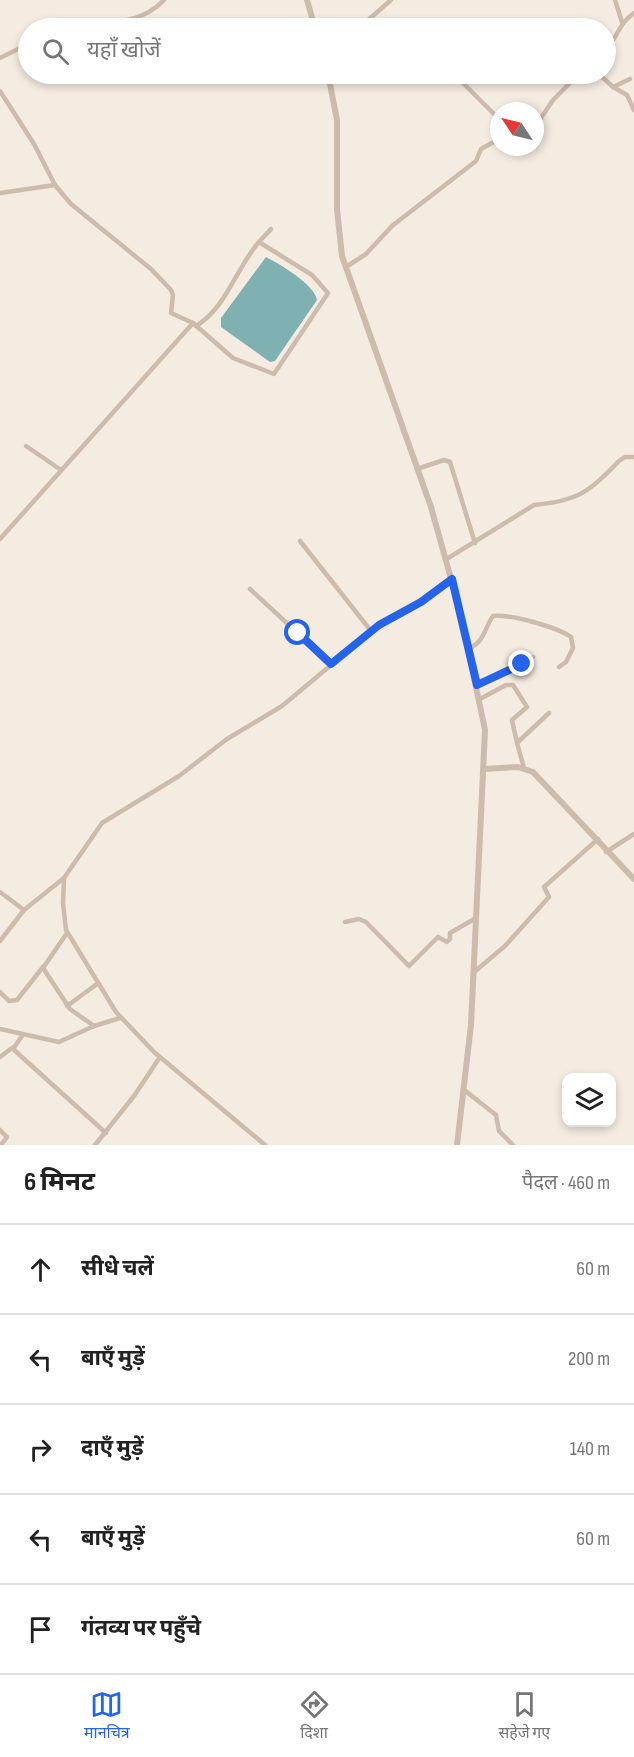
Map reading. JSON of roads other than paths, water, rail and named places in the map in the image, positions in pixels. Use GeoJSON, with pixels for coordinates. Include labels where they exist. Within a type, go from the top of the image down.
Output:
{"type":"FeatureCollection","features":[{"type":"Feature","properties":{"kind":"street"},"geometry":{"type":"LineString","coordinates":[[136,18],[153,11],[164,0]]}},
{"type":"Feature","properties":{"kind":"street"},"geometry":{"type":"LineString","coordinates":[[307,0],[312,18]]}},
{"type":"Feature","properties":{"kind":"street"},"geometry":{"type":"LineString","coordinates":[[370,18],[391,0]]}},
{"type":"Feature","properties":{"kind":"street"},"geometry":{"type":"LineString","coordinates":[[615,0],[622,22]]}},
{"type":"Feature","properties":{"kind":"street"},"geometry":{"type":"LineString","coordinates":[[616,38],[622,22],[634,13]]}},
{"type":"Feature","properties":{"kind":"street"},"geometry":{"type":"LineString","coordinates":[[0,58],[18,50]]}},
{"type":"Feature","properties":{"kind":"street"},"geometry":{"type":"LineString","coordinates":[[613,87],[630,79]]}},
{"type":"Feature","properties":{"kind":"street"},"geometry":{"type":"LineString","coordinates":[[330,84],[336,106],[337,209],[340,246],[417,469],[452,579],[469,648],[485,730],[473,973],[457,1145]]}},
{"type":"Feature","properties":{"kind":"street"},"geometry":{"type":"LineString","coordinates":[[464,84],[490,110]]}},
{"type":"Feature","properties":{"kind":"street"},"geometry":{"type":"LineString","coordinates":[[544,114],[553,100],[569,84]]}},
{"type":"Feature","properties":{"kind":"street"},"geometry":{"type":"LineString","coordinates":[[610,84],[627,95],[634,110]]}},
{"type":"Feature","properties":{"kind":"street"},"geometry":{"type":"LineString","coordinates":[[0,91],[34,144],[55,185],[71,204],[151,269],[171,290],[173,295],[171,313],[195,324],[233,358],[274,374],[328,293],[312,275],[259,242]]}},
{"type":"Feature","properties":{"kind":"street"},"geometry":{"type":"LineString","coordinates":[[346,267],[366,254],[392,226],[476,161],[481,149],[490,144]]}},
{"type":"Feature","properties":{"kind":"street"},"geometry":{"type":"LineString","coordinates":[[0,193],[55,185]]}},
{"type":"Feature","properties":{"kind":"street"},"geometry":{"type":"LineString","coordinates":[[0,539],[195,324],[206,320],[259,242],[271,229]]}},
{"type":"Feature","properties":{"kind":"street"},"geometry":{"type":"LineString","coordinates":[[27,446],[61,470]]}},
{"type":"Feature","properties":{"kind":"street"},"geometry":{"type":"LineString","coordinates":[[445,560],[534,505],[548,504],[589,492],[619,461],[625,457],[634,457]]}},
{"type":"Feature","properties":{"kind":"street"},"geometry":{"type":"LineString","coordinates":[[417,469],[444,460],[450,462],[475,543]]}},
{"type":"Feature","properties":{"kind":"street"},"geometry":{"type":"LineString","coordinates":[[300,541],[371,631]]}},
{"type":"Feature","properties":{"kind":"street"},"geometry":{"type":"LineString","coordinates":[[0,941],[24,910],[64,878],[102,823],[121,809],[169,783],[227,739],[282,706],[371,631],[421,602],[441,586],[448,585],[452,579]]}},
{"type":"Feature","properties":{"kind":"street"},"geometry":{"type":"LineString","coordinates":[[250,589],[331,664]]}},
{"type":"Feature","properties":{"kind":"street"},"geometry":{"type":"LineString","coordinates":[[469,648],[484,635],[493,616],[512,617],[555,628],[571,637],[573,648],[566,662],[560,667]]}},
{"type":"Feature","properties":{"kind":"street"},"geometry":{"type":"LineString","coordinates":[[477,685],[510,671],[533,657]]}},
{"type":"Feature","properties":{"kind":"street"},"geometry":{"type":"LineString","coordinates":[[480,699],[506,685],[513,685],[527,707],[512,720],[524,768]]}},
{"type":"Feature","properties":{"kind":"street"},"geometry":{"type":"LineString","coordinates":[[518,744],[549,713]]}},
{"type":"Feature","properties":{"kind":"street"},"geometry":{"type":"LineString","coordinates":[[484,769],[524,768],[538,776],[598,839],[606,852],[634,879]]}},
{"type":"Feature","properties":{"kind":"street"},"geometry":{"type":"LineString","coordinates":[[606,852],[634,834]]}},
{"type":"Feature","properties":{"kind":"street"},"geometry":{"type":"LineString","coordinates":[[473,973],[505,946],[547,899],[549,896],[544,887],[598,839]]}},
{"type":"Feature","properties":{"kind":"street"},"geometry":{"type":"LineString","coordinates":[[64,878],[63,917],[67,933],[120,1018],[160,1057],[266,1145]]}},
{"type":"Feature","properties":{"kind":"street"},"geometry":{"type":"LineString","coordinates":[[0,892],[24,910]]}},
{"type":"Feature","properties":{"kind":"street"},"geometry":{"type":"LineString","coordinates":[[345,922],[358,919],[366,922],[409,966],[436,938],[447,942],[450,939],[450,933],[476,918]]}},
{"type":"Feature","properties":{"kind":"street"},"geometry":{"type":"LineString","coordinates":[[0,992],[9,1001],[16,1000],[43,968],[67,933]]}},
{"type":"Feature","properties":{"kind":"street"},"geometry":{"type":"LineString","coordinates":[[43,968],[68,1006],[94,1026]]}},
{"type":"Feature","properties":{"kind":"street"},"geometry":{"type":"LineString","coordinates":[[68,1006],[97,984]]}},
{"type":"Feature","properties":{"kind":"street"},"geometry":{"type":"LineString","coordinates":[[0,1029],[22,1036],[59,1042],[94,1026],[120,1018]]}},
{"type":"Feature","properties":{"kind":"street"},"geometry":{"type":"LineString","coordinates":[[0,1057],[22,1036]]}},
{"type":"Feature","properties":{"kind":"street"},"geometry":{"type":"LineString","coordinates":[[12,1048],[106,1133]]}},
{"type":"Feature","properties":{"kind":"street"},"geometry":{"type":"LineString","coordinates":[[96,1145],[160,1057]]}},
{"type":"Feature","properties":{"kind":"street"},"geometry":{"type":"LineString","coordinates":[[463,1089],[496,1115],[499,1131],[513,1145]]}},
{"type":"Feature","properties":{"kind":"street"},"geometry":{"type":"LineString","coordinates":[[0,1130],[7,1137],[1,1145]]}},
{"type":"Feature","properties":{"kind":"water"},"geometry":{"type":"Polygon","coordinates":[[[266,257],[304,281],[317,300],[275,361],[270,362],[221,327],[221,318],[266,257]]]}}]}
